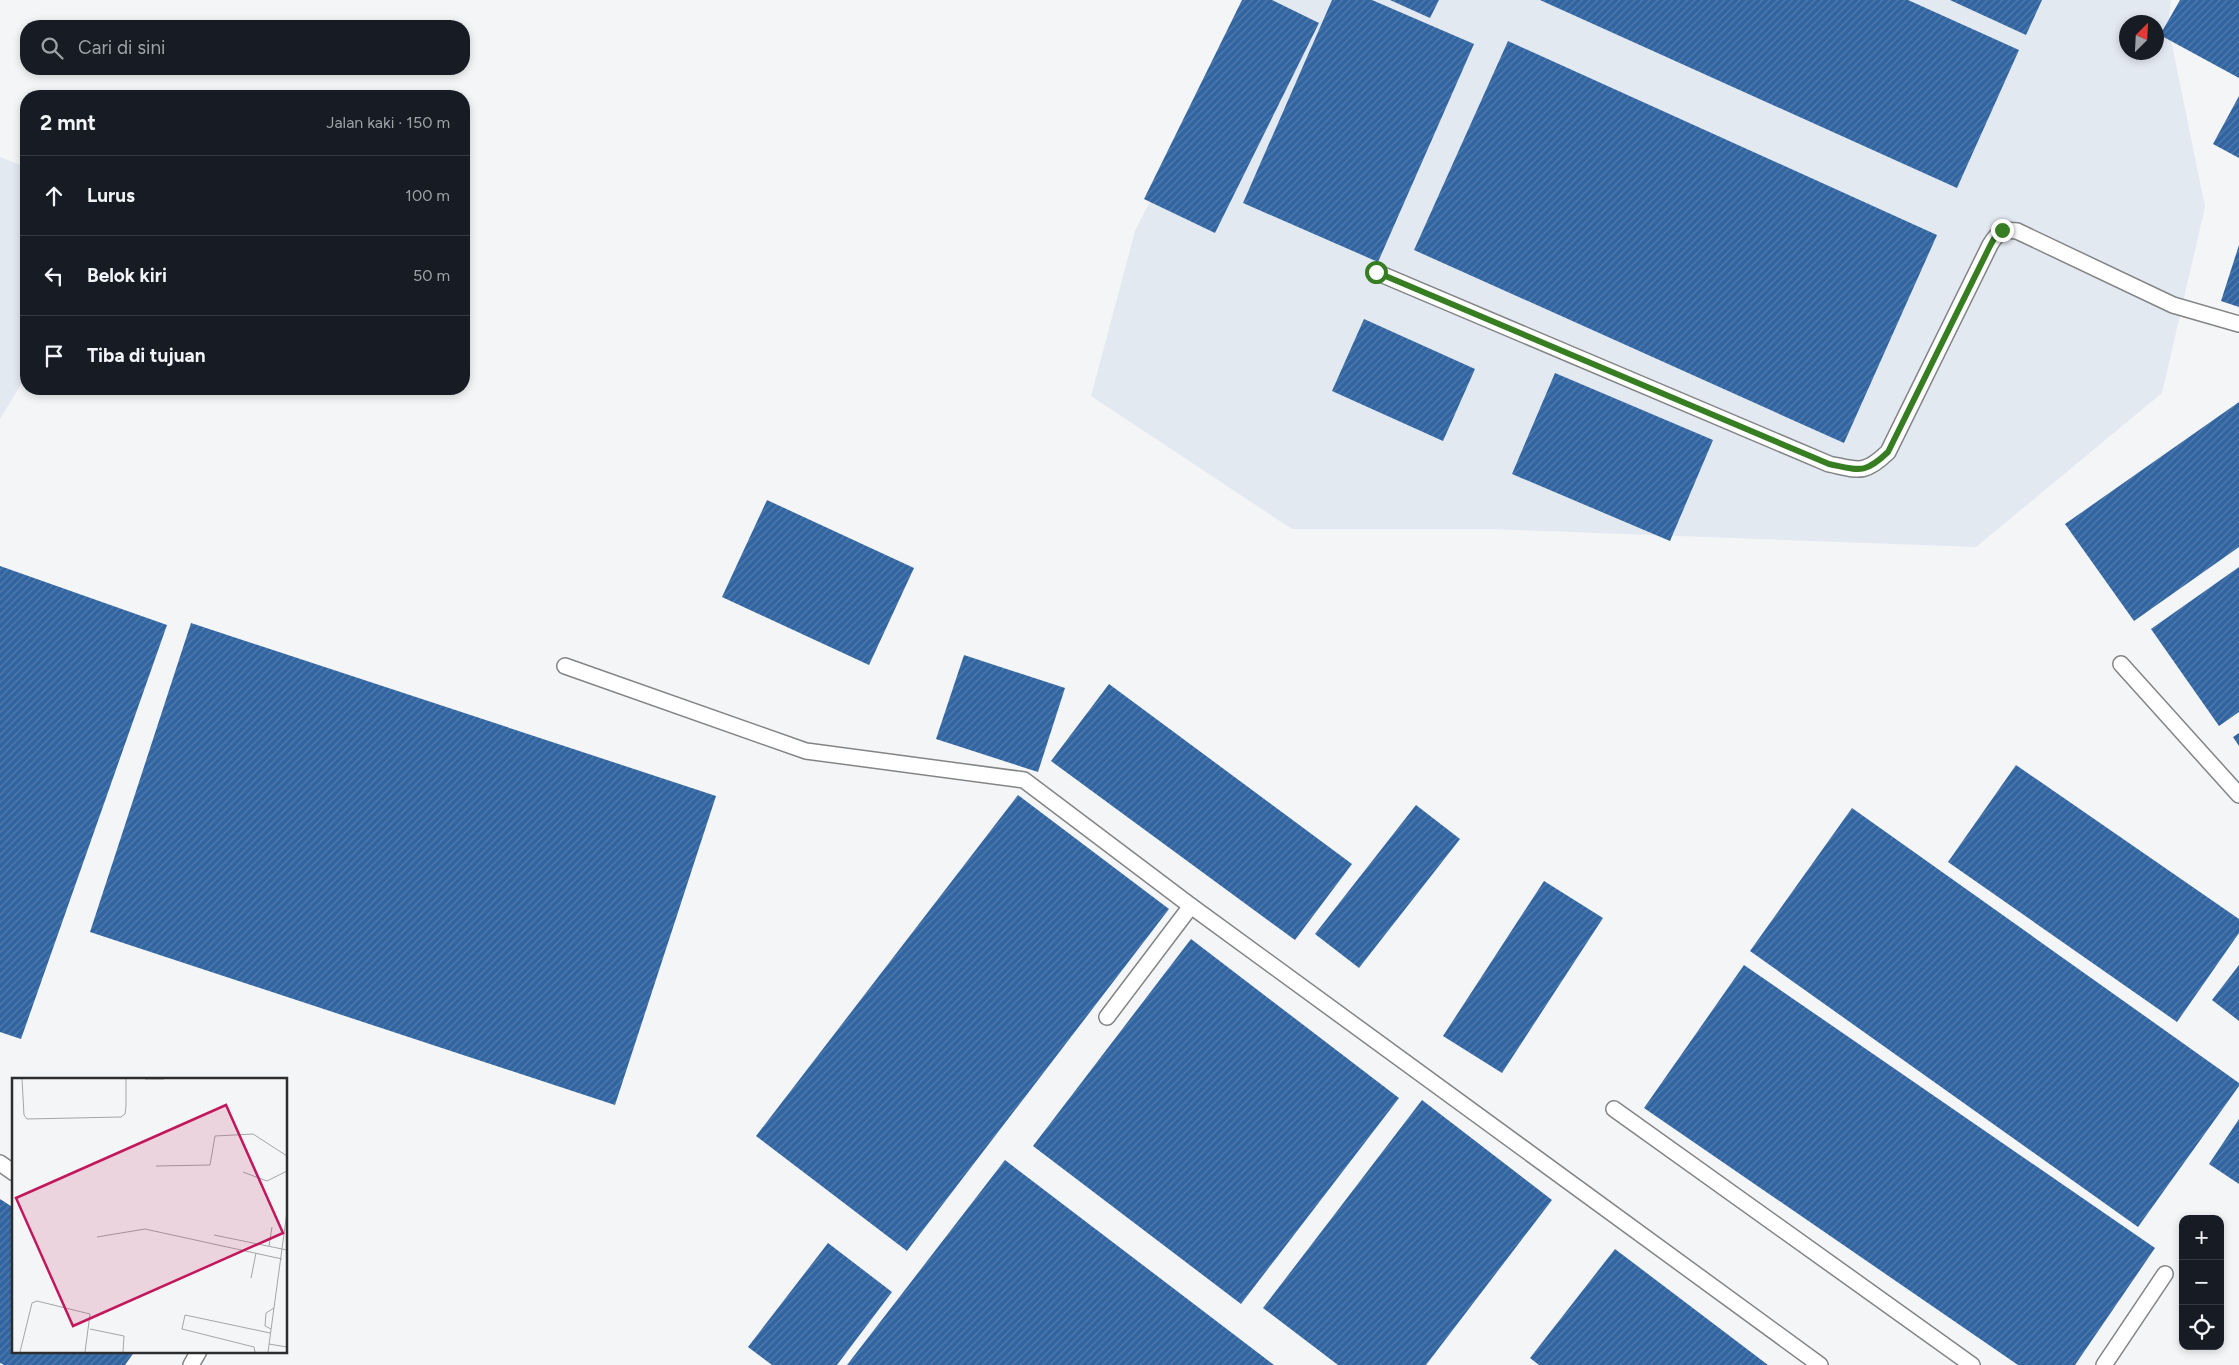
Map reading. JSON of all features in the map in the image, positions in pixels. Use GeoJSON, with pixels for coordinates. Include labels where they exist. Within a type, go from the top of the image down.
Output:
{"type":"FeatureCollection","features":[{"type":"Feature","properties":{"kind":"lane"},"geometry":{"type":"LineString","coordinates":[[1376,272],[1829,464],[1860,470],[1874,464],[1888,452],[1990,246],[1996,235],[2002,230],[2017,231],[2173,305],[2239,324]]}},
{"type":"Feature","properties":{"kind":"lane"},"geometry":{"type":"LineString","coordinates":[[2121,664],[2239,795]]}},
{"type":"Feature","properties":{"kind":"lane"},"geometry":{"type":"LineString","coordinates":[[564,666],[806,751],[1024,780],[1191,906],[1820,1365]]}},
{"type":"Feature","properties":{"kind":"lane"},"geometry":{"type":"LineString","coordinates":[[1107,1017],[1191,906]]}},
{"type":"Feature","properties":{"kind":"lane"},"geometry":{"type":"LineString","coordinates":[[1614,1108],[1972,1365]]}},
{"type":"Feature","properties":{"kind":"lane"},"geometry":{"type":"LineString","coordinates":[[0,1163],[12,1172]]}},
{"type":"Feature","properties":{"kind":"lane"},"geometry":{"type":"LineString","coordinates":[[2104,1365],[2165,1274]]}},
{"type":"Feature","properties":{"kind":"lane"},"geometry":{"type":"LineString","coordinates":[[191,1365],[198,1352]]}},
{"type":"Feature","properties":{"kind":"shaded area"},"geometry":{"type":"Polygon","coordinates":[[[1251,0],[2171,0],[2168,25],[2205,207],[2162,393],[1976,547],[1489,529],[1292,529],[1091,396],[1135,231],[1251,0]]]}},
{"type":"Feature","properties":{"kind":"shaded area"},"geometry":{"type":"Polygon","coordinates":[[[0,157],[20,165],[20,386],[0,419],[0,157]]]}},
{"type":"Feature","properties":{"kind":"building"},"geometry":{"type":"Polygon","coordinates":[[[1242,0],[1272,0],[1319,23],[1215,233],[1144,199],[1242,0]]]}},
{"type":"Feature","properties":{"kind":"building"},"geometry":{"type":"Polygon","coordinates":[[[1332,0],[1372,0],[1474,44],[1378,262],[1243,203],[1332,0]]]}},
{"type":"Feature","properties":{"kind":"building"},"geometry":{"type":"Polygon","coordinates":[[[1390,0],[1439,0],[1430,18],[1390,0]]]}},
{"type":"Feature","properties":{"kind":"building"},"geometry":{"type":"Polygon","coordinates":[[[1540,0],[1908,0],[2019,50],[1957,188],[1540,0]]]}},
{"type":"Feature","properties":{"kind":"building"},"geometry":{"type":"Polygon","coordinates":[[[1950,0],[2042,0],[2026,35],[1950,0]]]}},
{"type":"Feature","properties":{"kind":"building"},"geometry":{"type":"Polygon","coordinates":[[[2180,0],[2239,0],[2239,78],[2164,37],[2164,28],[2180,0]]]}},
{"type":"Feature","properties":{"kind":"building"},"geometry":{"type":"Polygon","coordinates":[[[1508,41],[1937,235],[1844,443],[1414,250],[1508,41]]]}},
{"type":"Feature","properties":{"kind":"building"},"geometry":{"type":"Polygon","coordinates":[[[2239,96],[2239,158],[2213,144],[2239,96]]]}},
{"type":"Feature","properties":{"kind":"building"},"geometry":{"type":"Polygon","coordinates":[[[2239,245],[2239,307],[2221,301],[2239,245]]]}},
{"type":"Feature","properties":{"kind":"building"},"geometry":{"type":"Polygon","coordinates":[[[1364,319],[1475,369],[1443,441],[1332,391],[1364,319]]]}},
{"type":"Feature","properties":{"kind":"building"},"geometry":{"type":"Polygon","coordinates":[[[1555,373],[1713,440],[1670,541],[1512,474],[1555,373]]]}},
{"type":"Feature","properties":{"kind":"building"},"geometry":{"type":"Polygon","coordinates":[[[2239,402],[2239,547],[2134,621],[2065,524],[2239,402]]]}},
{"type":"Feature","properties":{"kind":"building"},"geometry":{"type":"Polygon","coordinates":[[[767,500],[914,568],[869,665],[722,597],[767,500]]]}},
{"type":"Feature","properties":{"kind":"building"},"geometry":{"type":"Polygon","coordinates":[[[0,566],[167,625],[21,1039],[0,1032],[0,566]]]}},
{"type":"Feature","properties":{"kind":"building"},"geometry":{"type":"Polygon","coordinates":[[[2239,567],[2239,712],[2219,726],[2151,629],[2239,567]]]}},
{"type":"Feature","properties":{"kind":"building"},"geometry":{"type":"Polygon","coordinates":[[[191,623],[716,796],[615,1105],[90,932],[191,623]]]}},
{"type":"Feature","properties":{"kind":"building"},"geometry":{"type":"Polygon","coordinates":[[[964,655],[1065,688],[1038,772],[936,739],[964,655]]]}},
{"type":"Feature","properties":{"kind":"building"},"geometry":{"type":"Polygon","coordinates":[[[1109,684],[1352,864],[1295,940],[1051,761],[1109,684]]]}},
{"type":"Feature","properties":{"kind":"building"},"geometry":{"type":"Polygon","coordinates":[[[2239,733],[2239,746],[2233,737],[2239,733]]]}},
{"type":"Feature","properties":{"kind":"building"},"geometry":{"type":"Polygon","coordinates":[[[2016,765],[2239,919],[2239,933],[2177,1022],[1948,862],[2016,765]]]}},
{"type":"Feature","properties":{"kind":"building"},"geometry":{"type":"Polygon","coordinates":[[[1018,795],[1169,909],[907,1251],[756,1136],[1018,795]]]}},
{"type":"Feature","properties":{"kind":"building"},"geometry":{"type":"Polygon","coordinates":[[[1416,805],[1460,839],[1359,968],[1315,934],[1416,805]]]}},
{"type":"Feature","properties":{"kind":"building"},"geometry":{"type":"Polygon","coordinates":[[[1852,808],[2239,1083],[2239,1086],[2138,1227],[1750,951],[1852,808]]]}},
{"type":"Feature","properties":{"kind":"building"},"geometry":{"type":"Polygon","coordinates":[[[1544,881],[1603,918],[1502,1073],[1443,1036],[1544,881]]]}},
{"type":"Feature","properties":{"kind":"building"},"geometry":{"type":"Polygon","coordinates":[[[1191,939],[1399,1098],[1241,1304],[1033,1146],[1191,939]]]}},
{"type":"Feature","properties":{"kind":"building"},"geometry":{"type":"Polygon","coordinates":[[[1744,965],[2155,1248],[2075,1365],[2018,1365],[1644,1108],[1744,965]]]}},
{"type":"Feature","properties":{"kind":"building"},"geometry":{"type":"Polygon","coordinates":[[[2239,965],[2239,1021],[2212,1000],[2239,965]]]}},
{"type":"Feature","properties":{"kind":"building"},"geometry":{"type":"Polygon","coordinates":[[[1422,1100],[1552,1200],[1426,1365],[1338,1365],[1263,1308],[1422,1100]]]}},
{"type":"Feature","properties":{"kind":"building"},"geometry":{"type":"Polygon","coordinates":[[[2239,1119],[2239,1184],[2209,1164],[2239,1119]]]}},
{"type":"Feature","properties":{"kind":"building"},"geometry":{"type":"Polygon","coordinates":[[[1005,1160],[1274,1365],[847,1365],[1005,1160]]]}},
{"type":"Feature","properties":{"kind":"building"},"geometry":{"type":"Polygon","coordinates":[[[0,1199],[12,1207],[12,1352],[134,1352],[125,1365],[4,1365],[0,1363],[0,1199]]]}},
{"type":"Feature","properties":{"kind":"building"},"geometry":{"type":"Polygon","coordinates":[[[828,1243],[892,1292],[837,1365],[772,1365],[748,1347],[828,1243]]]}},
{"type":"Feature","properties":{"kind":"building"},"geometry":{"type":"Polygon","coordinates":[[[1615,1249],[1768,1365],[1539,1365],[1530,1358],[1615,1249]]]}},
{"type":"Feature","properties":{"kind":"route"},"geometry":{"type":"LineString","coordinates":[[1376,272],[1829,464],[1860,470],[1874,464],[1888,452],[1990,246],[1996,235],[2002,230]]}}]}
